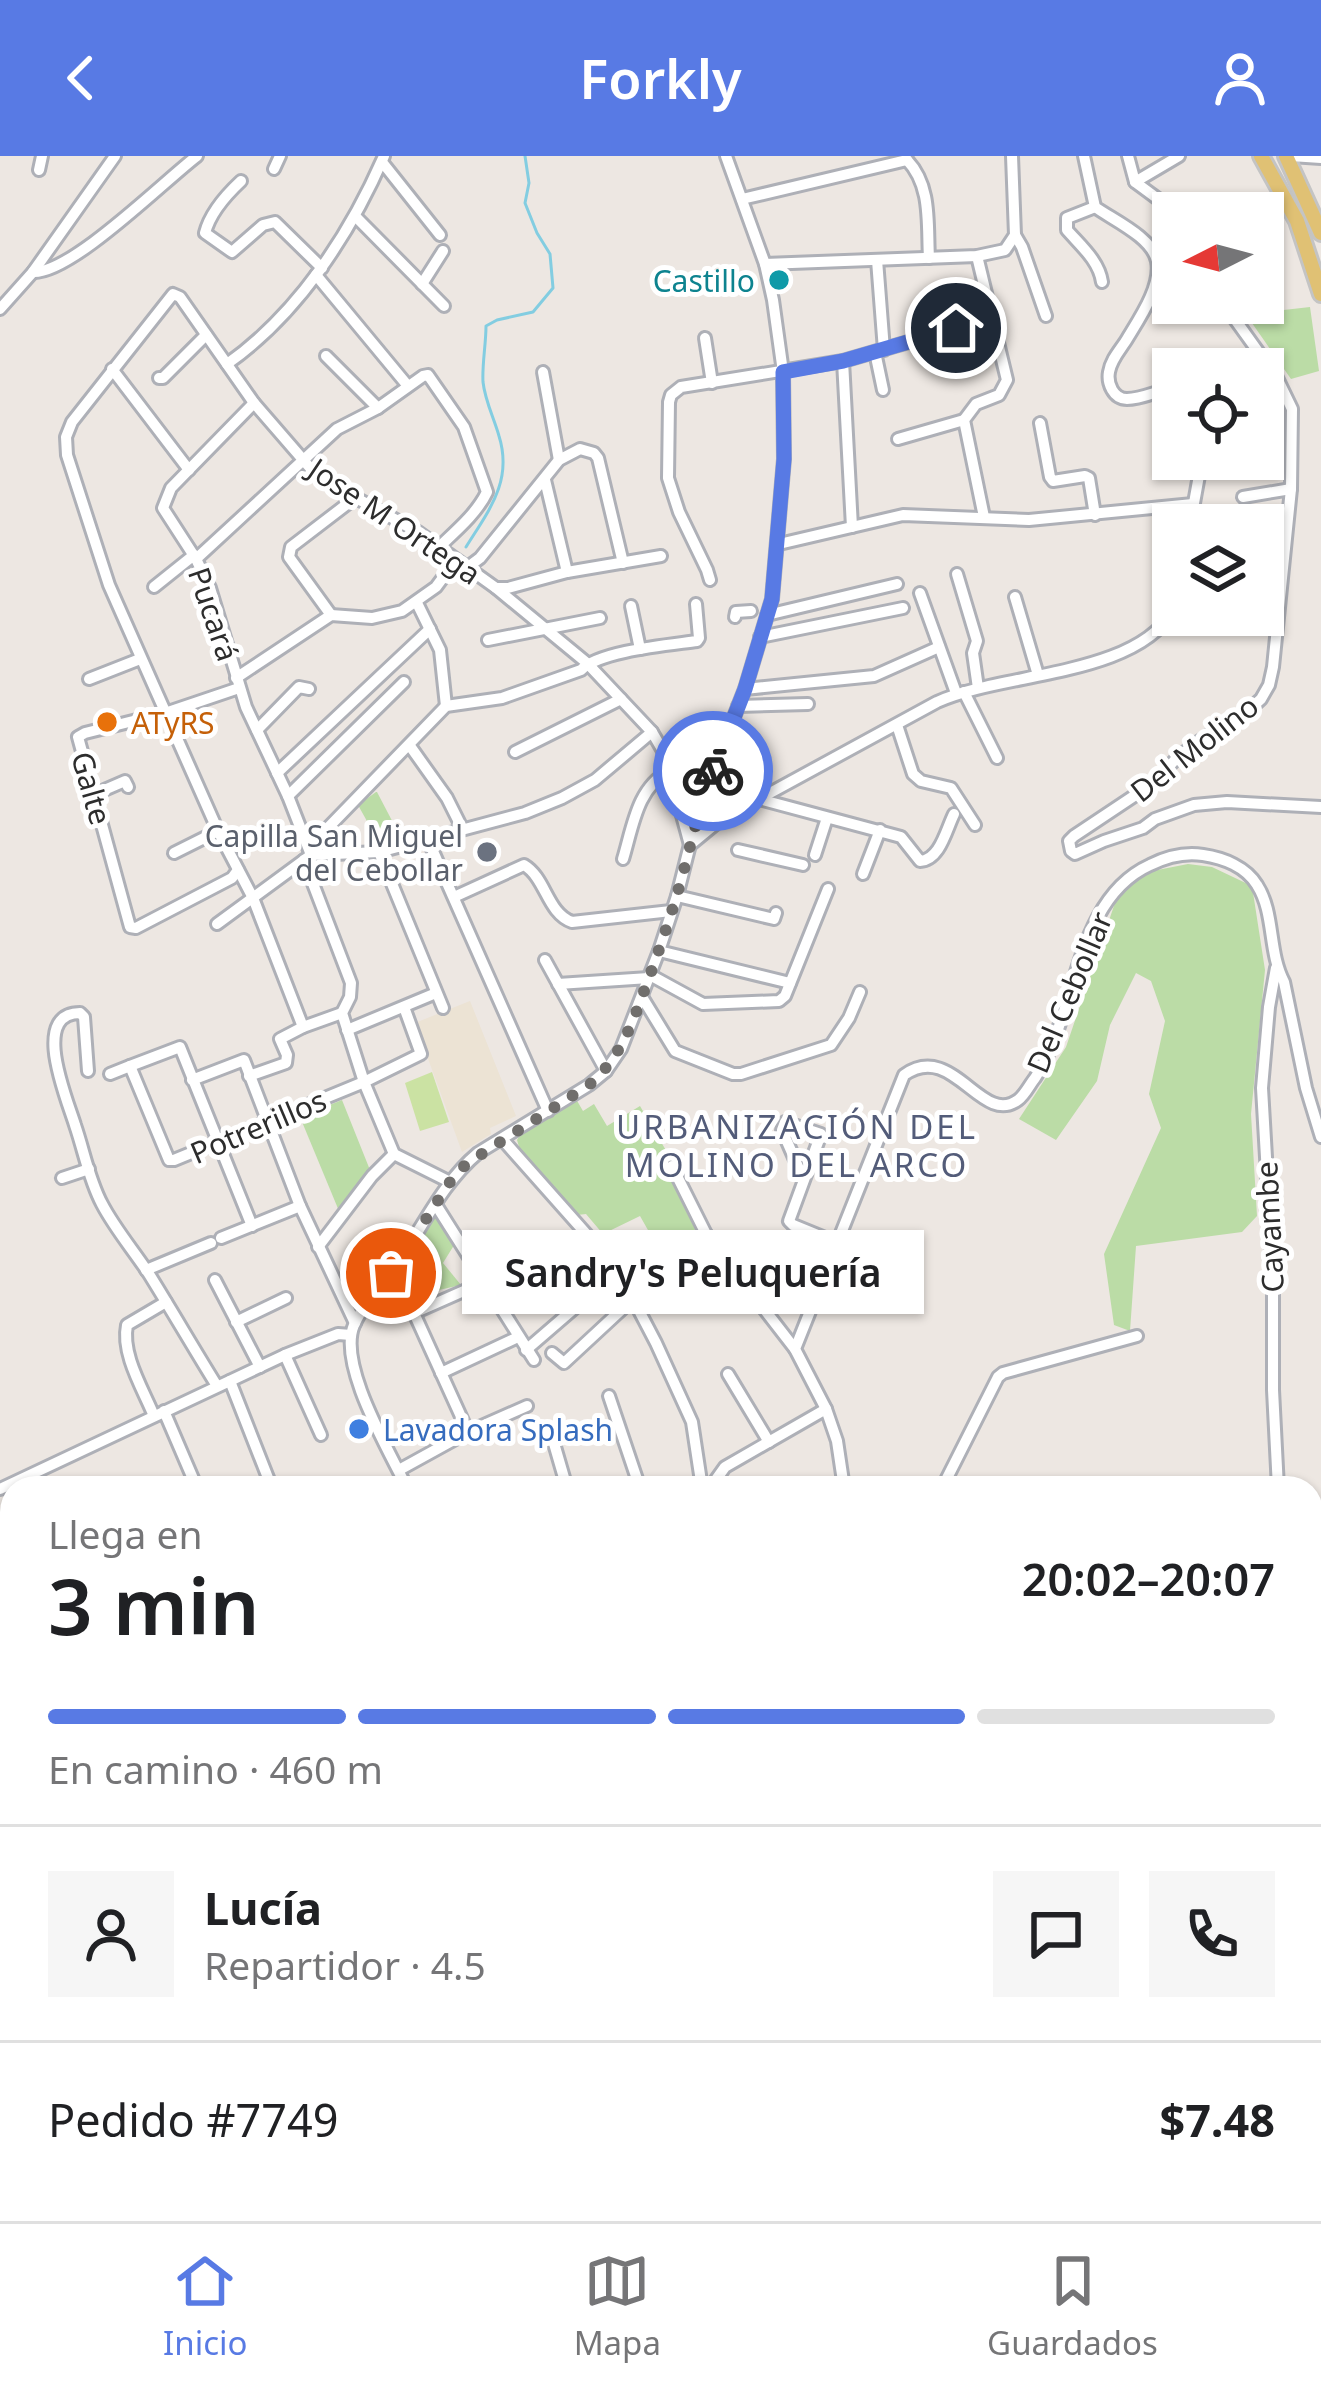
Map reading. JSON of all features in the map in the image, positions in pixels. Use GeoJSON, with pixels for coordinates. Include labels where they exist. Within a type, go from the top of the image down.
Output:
{"type":"FeatureCollection","features":[{"type":"Feature","properties":{"kind":"main road"},"geometry":{"type":"LineString","coordinates":[[1262,156],[1297,221],[1321,294]]}},
{"type":"Feature","properties":{"kind":"main road"},"geometry":{"type":"LineString","coordinates":[[1288,156],[1321,233]]}},
{"type":"Feature","properties":{"kind":"street"},"geometry":{"type":"LineString","coordinates":[[39,170],[42,156]]}},
{"type":"Feature","properties":{"kind":"street"},"geometry":{"type":"LineString","coordinates":[[0,309],[33,272],[115,156]]}},
{"type":"Feature","properties":{"kind":"street"},"geometry":{"type":"LineString","coordinates":[[33,272],[53,269],[143,203],[197,156]]}},
{"type":"Feature","properties":{"kind":"street"},"geometry":{"type":"LineString","coordinates":[[28,1476],[285,1355],[353,1329],[450,1182],[478,1154],[589,1085],[621,1049],[659,951],[701,801],[745,689],[772,599],[784,459],[783,372],[765,264],[726,156]]}},
{"type":"Feature","properties":{"kind":"street"},"geometry":{"type":"LineString","coordinates":[[1012,156],[1015,235],[1046,316]]}},
{"type":"Feature","properties":{"kind":"street"},"geometry":{"type":"LineString","coordinates":[[1084,156],[1094,207],[1144,242],[1158,264],[1148,301],[1109,370],[1110,387],[1118,396],[1126,399],[1152,393]]}},
{"type":"Feature","properties":{"kind":"street"},"geometry":{"type":"LineString","coordinates":[[1128,156],[1135,182],[1152,195]]}},
{"type":"Feature","properties":{"kind":"street"},"geometry":{"type":"LineString","coordinates":[[1135,182],[1179,156]]}},
{"type":"Feature","properties":{"kind":"street"},"geometry":{"type":"LineString","coordinates":[[1288,156],[1321,158]]}},
{"type":"Feature","properties":{"kind":"street"},"geometry":{"type":"LineString","coordinates":[[742,200],[908,158],[925,193],[928,258]]}},
{"type":"Feature","properties":{"kind":"street"},"geometry":{"type":"LineString","coordinates":[[227,364],[319,272],[356,217],[383,159],[440,235]]}},
{"type":"Feature","properties":{"kind":"street"},"geometry":{"type":"LineString","coordinates":[[241,181],[226,196],[205,233],[229,252],[263,225],[274,222],[408,386]]}},
{"type":"Feature","properties":{"kind":"street"},"geometry":{"type":"LineString","coordinates":[[1094,207],[1067,218],[1065,225],[1092,259],[1102,283]]}},
{"type":"Feature","properties":{"kind":"street"},"geometry":{"type":"LineString","coordinates":[[356,217],[443,306]]}},
{"type":"Feature","properties":{"kind":"street"},"geometry":{"type":"LineString","coordinates":[[765,264],[977,256],[1005,250],[1015,235]]}},
{"type":"Feature","properties":{"kind":"street"},"geometry":{"type":"LineString","coordinates":[[422,284],[442,251]]}},
{"type":"Feature","properties":{"kind":"street"},"geometry":{"type":"LineString","coordinates":[[898,439],[964,420],[976,404],[999,395],[1006,380],[977,256]]}},
{"type":"Feature","properties":{"kind":"street"},"geometry":{"type":"LineString","coordinates":[[878,260],[884,390]]}},
{"type":"Feature","properties":{"kind":"street","name":"Jose M Ortega"},"geometry":{"type":"LineString","coordinates":[[112,369],[173,294],[180,297],[254,403],[318,477],[418,532],[496,588],[587,663],[652,731],[664,749],[690,845]]}},
{"type":"Feature","properties":{"kind":"street"},"geometry":{"type":"LineString","coordinates":[[710,580],[668,478],[668,411],[675,390],[843,361],[991,318]]}},
{"type":"Feature","properties":{"kind":"street","name":"Del Molino"},"geometry":{"type":"LineString","coordinates":[[1238,324],[1276,377],[1292,410],[1291,489],[1269,685],[1261,699],[1195,743],[1155,782],[1074,836],[1070,848],[1081,853],[1194,805],[1321,806]]}},
{"type":"Feature","properties":{"kind":"street"},"geometry":{"type":"LineString","coordinates":[[159,378],[206,335]]}},
{"type":"Feature","properties":{"kind":"street"},"geometry":{"type":"LineString","coordinates":[[704,338],[712,383]]}},
{"type":"Feature","properties":{"kind":"street"},"geometry":{"type":"LineString","coordinates":[[326,356],[378,408]]}},
{"type":"Feature","properties":{"kind":"street"},"geometry":{"type":"LineString","coordinates":[[843,361],[852,527]]}},
{"type":"Feature","properties":{"kind":"street"},"geometry":{"type":"LineString","coordinates":[[189,470],[112,369],[72,422],[66,446],[75,484],[140,659],[253,898],[303,1027]]}},
{"type":"Feature","properties":{"kind":"street"},"geometry":{"type":"LineString","coordinates":[[543,372],[559,460]]}},
{"type":"Feature","properties":{"kind":"street"},"geometry":{"type":"LineString","coordinates":[[154,587],[195,557],[337,429],[428,375],[464,427],[487,491],[439,547]]}},
{"type":"Feature","properties":{"kind":"street","name":"Pucará"},"geometry":{"type":"LineString","coordinates":[[254,403],[166,494],[163,508],[210,588],[238,683],[288,796],[351,983],[342,1013],[347,1030],[394,1154]]}},
{"type":"Feature","properties":{"kind":"street"},"geometry":{"type":"LineString","coordinates":[[964,420],[984,518]]}},
{"type":"Feature","properties":{"kind":"street"},"geometry":{"type":"LineString","coordinates":[[1040,424],[1050,477],[1053,481],[1089,478],[1095,515]]}},
{"type":"Feature","properties":{"kind":"street"},"geometry":{"type":"LineString","coordinates":[[468,567],[559,460],[580,449],[598,458],[622,563]]}},
{"type":"Feature","properties":{"kind":"street"},"geometry":{"type":"LineString","coordinates":[[545,480],[567,572]]}},
{"type":"Feature","properties":{"kind":"street"},"geometry":{"type":"LineString","coordinates":[[1192,504],[1197,480]]}},
{"type":"Feature","properties":{"kind":"street"},"geometry":{"type":"LineString","coordinates":[[1244,497],[1291,489]]}},
{"type":"Feature","properties":{"kind":"street"},"geometry":{"type":"LineString","coordinates":[[355,498],[289,553],[331,615],[372,618],[402,611],[436,586],[456,560]]}},
{"type":"Feature","properties":{"kind":"street"},"geometry":{"type":"LineString","coordinates":[[778,544],[903,515],[1029,520],[1152,509]]}},
{"type":"Feature","properties":{"kind":"street"},"geometry":{"type":"LineString","coordinates":[[496,588],[662,556]]}},
{"type":"Feature","properties":{"kind":"street"},"geometry":{"type":"LineString","coordinates":[[957,574],[977,643],[973,652],[978,688]]}},
{"type":"Feature","properties":{"kind":"street"},"geometry":{"type":"LineString","coordinates":[[767,615],[898,584]]}},
{"type":"Feature","properties":{"kind":"street"},"geometry":{"type":"LineString","coordinates":[[920,593],[960,693],[997,758]]}},
{"type":"Feature","properties":{"kind":"street"},"geometry":{"type":"LineString","coordinates":[[1015,597],[1038,675]]}},
{"type":"Feature","properties":{"kind":"street"},"geometry":{"type":"LineString","coordinates":[[417,603],[440,650],[446,706]]}},
{"type":"Feature","properties":{"kind":"street"},"geometry":{"type":"LineString","coordinates":[[218,924],[308,853],[446,706],[502,698],[581,670],[587,663],[697,641],[696,604]]}},
{"type":"Feature","properties":{"kind":"street"},"geometry":{"type":"LineString","coordinates":[[631,606],[640,650]]}},
{"type":"Feature","properties":{"kind":"street"},"geometry":{"type":"LineString","coordinates":[[760,637],[903,608]]}},
{"type":"Feature","properties":{"kind":"street"},"geometry":{"type":"LineString","coordinates":[[735,617],[736,612],[751,611]]}},
{"type":"Feature","properties":{"kind":"street","name":"Galte"},"geometry":{"type":"LineString","coordinates":[[238,870],[232,878],[136,928],[129,925],[79,735],[165,713],[238,683],[331,615]]}},
{"type":"Feature","properties":{"kind":"street"},"geometry":{"type":"LineString","coordinates":[[488,640],[600,618]]}},
{"type":"Feature","properties":{"kind":"street"},"geometry":{"type":"LineString","coordinates":[[277,773],[430,629]]}},
{"type":"Feature","properties":{"kind":"street"},"geometry":{"type":"LineString","coordinates":[[690,845],[730,812],[960,693],[1099,660],[1152,636]]}},
{"type":"Feature","properties":{"kind":"street"},"geometry":{"type":"LineString","coordinates":[[745,689],[874,676],[939,647]]}},
{"type":"Feature","properties":{"kind":"street"},"geometry":{"type":"LineString","coordinates":[[89,679],[140,659]]}},
{"type":"Feature","properties":{"kind":"street"},"geometry":{"type":"LineString","coordinates":[[288,796],[404,682]]}},
{"type":"Feature","properties":{"kind":"street"},"geometry":{"type":"LineString","coordinates":[[257,730],[299,687],[309,688]]}},
{"type":"Feature","properties":{"kind":"street"},"geometry":{"type":"LineString","coordinates":[[515,752],[621,699]]}},
{"type":"Feature","properties":{"kind":"street"},"geometry":{"type":"LineString","coordinates":[[738,706],[808,704]]}},
{"type":"Feature","properties":{"kind":"street"},"geometry":{"type":"LineString","coordinates":[[896,725],[913,774],[921,781],[951,788],[974,825]]}},
{"type":"Feature","properties":{"kind":"street"},"geometry":{"type":"LineString","coordinates":[[308,853],[379,852],[525,812],[595,780],[652,731]]}},
{"type":"Feature","properties":{"kind":"street"},"geometry":{"type":"LineString","coordinates":[[410,746],[462,828]]}},
{"type":"Feature","properties":{"kind":"street"},"geometry":{"type":"LineString","coordinates":[[623,859],[643,794],[669,771]]}},
{"type":"Feature","properties":{"kind":"street"},"geometry":{"type":"LineString","coordinates":[[95,794],[124,781],[128,787]]}},
{"type":"Feature","properties":{"kind":"street"},"geometry":{"type":"LineString","coordinates":[[676,786],[721,812],[730,812]]}},
{"type":"Feature","properties":{"kind":"street"},"geometry":{"type":"LineString","coordinates":[[759,799],[901,837],[920,861],[933,858],[954,814]]}},
{"type":"Feature","properties":{"kind":"street"},"geometry":{"type":"LineString","coordinates":[[815,855],[827,818]]}},
{"type":"Feature","properties":{"kind":"street"},"geometry":{"type":"LineString","coordinates":[[863,874],[880,830]]}},
{"type":"Feature","properties":{"kind":"street"},"geometry":{"type":"LineString","coordinates":[[174,853],[218,831]]}},
{"type":"Feature","properties":{"kind":"street"},"geometry":{"type":"LineString","coordinates":[[428,840],[548,1111]]}},
{"type":"Feature","properties":{"kind":"street"},"geometry":{"type":"LineString","coordinates":[[738,850],[803,865]]}},
{"type":"Feature","properties":{"kind":"street"},"geometry":{"type":"LineString","coordinates":[[379,852],[442,1008]]}},
{"type":"Feature","properties":{"kind":"street","name":"Del Cebollar"},"geometry":{"type":"LineString","coordinates":[[795,1349],[904,1075],[933,1066],[950,1071],[975,1093],[994,1101],[1009,1103],[1022,1097],[1055,1041],[1100,910],[1142,868],[1191,854],[1225,861],[1247,873],[1259,888],[1321,1137]]}},
{"type":"Feature","properties":{"kind":"street"},"geometry":{"type":"LineString","coordinates":[[454,897],[512,869],[529,866],[560,917],[572,922],[671,911]]}},
{"type":"Feature","properties":{"kind":"street"},"geometry":{"type":"LineString","coordinates":[[558,984],[650,976],[703,1004],[779,1001],[828,889]]}},
{"type":"Feature","properties":{"kind":"street"},"geometry":{"type":"LineString","coordinates":[[677,896],[774,920],[776,913]]}},
{"type":"Feature","properties":{"kind":"street"},"geometry":{"type":"LineString","coordinates":[[659,951],[790,983]]}},
{"type":"Feature","properties":{"kind":"street"},"geometry":{"type":"LineString","coordinates":[[545,960],[606,1071]]}},
{"type":"Feature","properties":{"kind":"street","name":"Cayambe"},"geometry":{"type":"LineString","coordinates":[[1276,968],[1262,1088],[1277,1476]]}},
{"type":"Feature","properties":{"kind":"street"},"geometry":{"type":"LineString","coordinates":[[642,997],[675,1051],[741,1074],[831,1045],[860,992]]}},
{"type":"Feature","properties":{"kind":"street"},"geometry":{"type":"LineString","coordinates":[[347,1030],[436,993]]}},
{"type":"Feature","properties":{"kind":"street","name":"Potrerillos"},"geometry":{"type":"LineString","coordinates":[[130,1066],[169,1160],[179,1159],[421,1054],[404,1007]]}},
{"type":"Feature","properties":{"kind":"street"},"geometry":{"type":"LineString","coordinates":[[88,1071],[84,1017],[72,1012],[60,1021],[54,1044],[58,1070],[104,1208],[217,1386]]}},
{"type":"Feature","properties":{"kind":"street"},"geometry":{"type":"LineString","coordinates":[[249,1076],[286,1063],[280,1039],[342,1013]]}},
{"type":"Feature","properties":{"kind":"street"},"geometry":{"type":"LineString","coordinates":[[110,1074],[180,1047],[252,1226]]}},
{"type":"Feature","properties":{"kind":"street"},"geometry":{"type":"LineString","coordinates":[[192,1080],[244,1060],[353,1329],[351,1359],[356,1380],[402,1476]]}},
{"type":"Feature","properties":{"kind":"street"},"geometry":{"type":"LineString","coordinates":[[803,1178],[782,1130],[785,1122],[821,1134],[789,1221],[837,1244]]}},
{"type":"Feature","properties":{"kind":"street"},"geometry":{"type":"LineString","coordinates":[[503,1140],[628,1281],[692,1422],[703,1476]]}},
{"type":"Feature","properties":{"kind":"street"},"geometry":{"type":"LineString","coordinates":[[318,1246],[394,1154],[450,1182]]}},
{"type":"Feature","properties":{"kind":"street"},"geometry":{"type":"LineString","coordinates":[[672,1166],[706,1234],[795,1349],[826,1409],[842,1476]]}},
{"type":"Feature","properties":{"kind":"street"},"geometry":{"type":"LineString","coordinates":[[62,1178],[89,1169]]}},
{"type":"Feature","properties":{"kind":"street"},"geometry":{"type":"LineString","coordinates":[[436,1204],[530,1355],[592,1294]]}},
{"type":"Feature","properties":{"kind":"street"},"geometry":{"type":"LineString","coordinates":[[146,1270],[300,1206]]}},
{"type":"Feature","properties":{"kind":"street"},"geometry":{"type":"LineString","coordinates":[[628,1281],[706,1234]]}},
{"type":"Feature","properties":{"kind":"street"},"geometry":{"type":"LineString","coordinates":[[391,1273],[469,1432]]}},
{"type":"Feature","properties":{"kind":"street"},"geometry":{"type":"LineString","coordinates":[[215,1280],[260,1367]]}},
{"type":"Feature","properties":{"kind":"street"},"geometry":{"type":"LineString","coordinates":[[414,1313],[484,1282]]}},
{"type":"Feature","properties":{"kind":"street"},"geometry":{"type":"LineString","coordinates":[[236,1322],[286,1298]]}},
{"type":"Feature","properties":{"kind":"street"},"geometry":{"type":"LineString","coordinates":[[553,1353],[564,1363],[609,1312],[633,1299]]}},
{"type":"Feature","properties":{"kind":"street"},"geometry":{"type":"LineString","coordinates":[[166,1301],[127,1325],[126,1345],[191,1476]]}},
{"type":"Feature","properties":{"kind":"street"},"geometry":{"type":"LineString","coordinates":[[948,1476],[1003,1373],[1137,1336]]}},
{"type":"Feature","properties":{"kind":"street"},"geometry":{"type":"LineString","coordinates":[[441,1373],[518,1337]]}},
{"type":"Feature","properties":{"kind":"street"},"geometry":{"type":"LineString","coordinates":[[285,1355],[321,1435]]}},
{"type":"Feature","properties":{"kind":"street"},"geometry":{"type":"LineString","coordinates":[[728,1374],[769,1442]]}},
{"type":"Feature","properties":{"kind":"street"},"geometry":{"type":"LineString","coordinates":[[230,1381],[267,1476]]}},
{"type":"Feature","properties":{"kind":"street"},"geometry":{"type":"LineString","coordinates":[[609,1396],[636,1476]]}},
{"type":"Feature","properties":{"kind":"street"},"geometry":{"type":"LineString","coordinates":[[399,1470],[527,1406]]}},
{"type":"Feature","properties":{"kind":"street"},"geometry":{"type":"LineString","coordinates":[[717,1476],[826,1409]]}},
{"type":"Feature","properties":{"kind":"street"},"geometry":{"type":"LineString","coordinates":[[551,1433],[564,1476]]}},
{"type":"Feature","properties":{"kind":"shaded area"},"geometry":{"type":"Polygon","coordinates":[[[470,1001],[516,1116],[490,1128],[491,1134],[462,1152],[415,1023],[470,1001]]]}},
{"type":"Feature","properties":{"kind":"green space"},"geometry":{"type":"Polygon","coordinates":[[[1310,307],[1319,371],[1291,379],[1284,369],[1284,348],[1269,348],[1253,324],[1284,324],[1284,310],[1310,307]]]}},
{"type":"Feature","properties":{"kind":"green space"},"geometry":{"type":"Polygon","coordinates":[[[376,792],[400,836],[378,841],[358,805],[376,792]]]}},
{"type":"Feature","properties":{"kind":"green space"},"geometry":{"type":"Polygon","coordinates":[[[1188,864],[1212,867],[1252,886],[1265,970],[1251,1114],[1257,1216],[1242,1232],[1136,1246],[1130,1331],[1114,1325],[1104,1254],[1161,1128],[1149,1094],[1165,1021],[1151,981],[1136,973],[1110,1025],[1097,1081],[1056,1140],[1019,1119],[1066,1047],[1118,894],[1142,873],[1188,864]]]}},
{"type":"Feature","properties":{"kind":"green space"},"geometry":{"type":"Polygon","coordinates":[[[432,1072],[449,1122],[420,1131],[405,1083],[432,1072]]]}},
{"type":"Feature","properties":{"kind":"green space"},"geometry":{"type":"Polygon","coordinates":[[[576,1099],[583,1111],[594,1104],[607,1126],[640,1106],[671,1159],[662,1165],[688,1205],[695,1232],[661,1253],[640,1216],[603,1234],[586,1214],[577,1215],[520,1150],[517,1140],[576,1099]]]}},
{"type":"Feature","properties":{"kind":"green space"},"geometry":{"type":"Polygon","coordinates":[[[342,1100],[370,1170],[339,1211],[300,1117],[342,1100]]]}},
{"type":"Feature","properties":{"kind":"green space"},"geometry":{"type":"Polygon","coordinates":[[[438,1212],[456,1242],[443,1263],[461,1285],[439,1290],[435,1298],[423,1282],[408,1288],[405,1267],[412,1248],[438,1212]]]}},
{"type":"Feature","properties":{"kind":"waterway"},"geometry":{"type":"LineString","coordinates":[[466,547],[496,494],[503,467],[483,382],[486,326],[533,312],[553,288],[550,254],[525,203],[529,183],[525,156]]}},
{"type":"Feature","properties":{"kind":"way so far"},"geometry":{"type":"LineString","coordinates":[[391,1273],[466,1164],[589,1085],[621,1049],[659,951],[713,771]]}},
{"type":"Feature","properties":{"kind":"place","name":"Castillo"},"geometry":{"type":"Point","coordinates":[779,280]}},
{"type":"Feature","properties":{"kind":"place","name":"ATyRS"},"geometry":{"type":"Point","coordinates":[107,722]}},
{"type":"Feature","properties":{"kind":"place","name":"Capilla San Miguel del Cebollar"},"geometry":{"type":"Point","coordinates":[487,852]}},
{"type":"Feature","properties":{"kind":"place","name":"Sandry's Peluquería"},"geometry":{"type":"Point","coordinates":[391,1273]}},
{"type":"Feature","properties":{"kind":"place","name":"Lavadora Splash"},"geometry":{"type":"Point","coordinates":[359,1429]}},
{"type":"Feature","properties":{"kind":"district","name":"URBANIZACIÓN DEL MOLINO DEL ARCO"},"geometry":{"type":"Point","coordinates":[797,1145]}},
{"type":"Feature","properties":{"kind":"route"},"geometry":{"type":"LineString","coordinates":[[713,771],[745,689],[772,599],[784,459],[783,372],[843,361],[956,328]]}}]}
